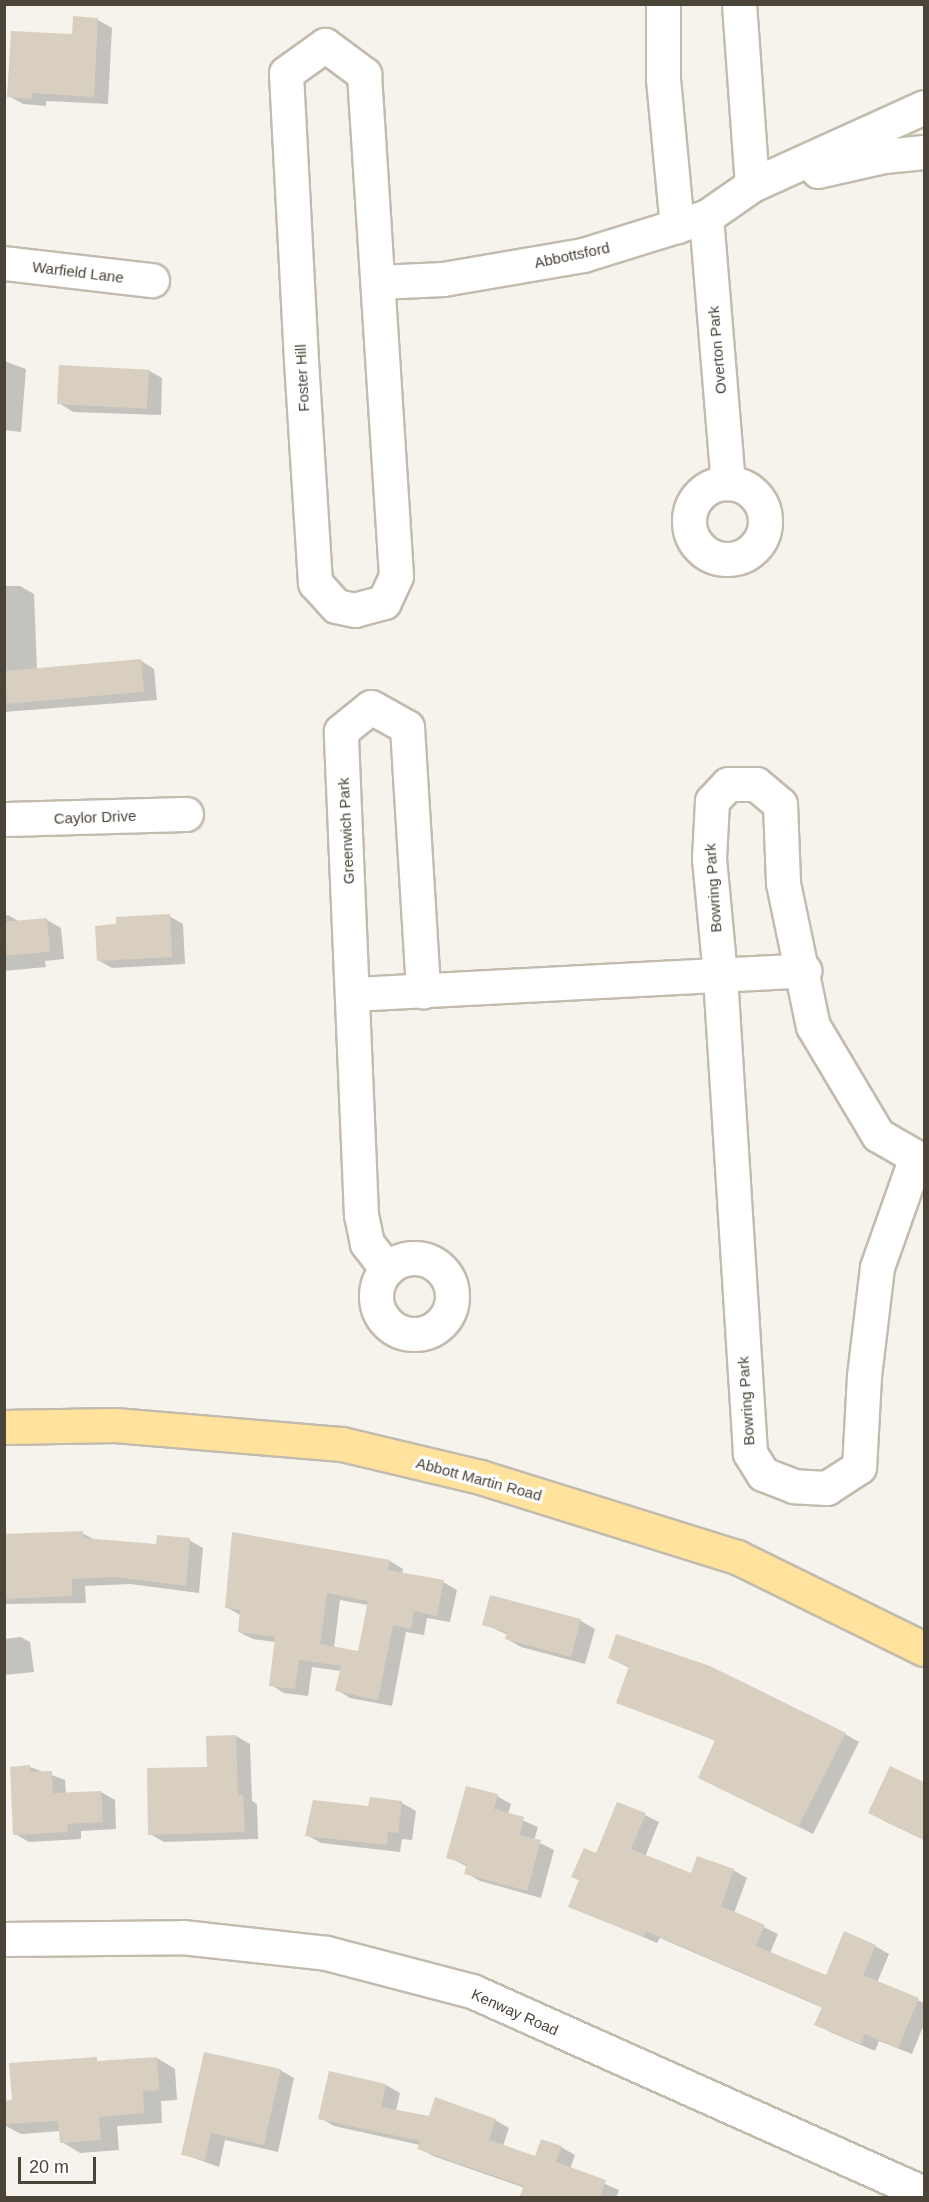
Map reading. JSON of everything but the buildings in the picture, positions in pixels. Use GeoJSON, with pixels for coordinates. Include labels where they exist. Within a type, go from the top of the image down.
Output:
{"type":"FeatureCollection","features":[{"type":"Feature","properties":{"kind":"main road","name":"Abbott Martin Road"},"geometry":{"type":"LineString","coordinates":[[4,1427],[115,1425],[342,1444],[480,1477],[737,1557],[924,1649]]}},
{"type":"Feature","properties":{"kind":"street","name":"Overton Park"},"geometry":{"type":"LineString","coordinates":[[663,4],[663,79],[692,222],[728,483]]}},
{"type":"Feature","properties":{"kind":"street"},"geometry":{"type":"LineString","coordinates":[[739,4],[752,185]]}},
{"type":"Feature","properties":{"kind":"street","name":"Foster Hill"},"geometry":{"type":"LineString","coordinates":[[325,45],[364,74],[378,282],[396,576],[384,602],[355,610],[336,606],[315,583],[301,360],[286,73],[325,45]]}},
{"type":"Feature","properties":{"kind":"street","name":"Abbottsford"},"geometry":{"type":"LineString","coordinates":[[378,282],[443,279],[583,255],[692,222],[752,185],[924,107]]}},
{"type":"Feature","properties":{"kind":"street","name":"Abbottsford"},"geometry":{"type":"LineString","coordinates":[[752,185],[884,156],[924,152]]}},
{"type":"Feature","properties":{"kind":"street","name":"Warfield Lane"},"geometry":{"type":"LineString","coordinates":[[4,263],[152,280]]}},
{"type":"Feature","properties":{"kind":"street","name":"Greenwich Park"},"geometry":{"type":"LineString","coordinates":[[387,1269],[368,1243],[361,1215],[341,731],[371,707],[407,727],[423,992]]}},
{"type":"Feature","properties":{"kind":"street","name":"Bowring Park"},"geometry":{"type":"LineString","coordinates":[[728,784],[756,784],[780,804],[783,883],[804,970],[813,1026],[878,1135],[920,1160],[877,1267],[864,1376],[859,1467],[827,1488],[794,1486],[763,1474],[750,1453],[720,975],[709,858],[712,801],[728,784]]}},
{"type":"Feature","properties":{"kind":"street","name":"Caylor Drive"},"geometry":{"type":"LineString","coordinates":[[4,819],[186,814]]}},
{"type":"Feature","properties":{"kind":"street"},"geometry":{"type":"LineString","coordinates":[[353,994],[804,970]]}},
{"type":"Feature","properties":{"kind":"street","name":"Kenway Road"},"geometry":{"type":"LineString","coordinates":[[4,1939],[182,1937],[326,1953],[472,1991],[924,2193]]}}]}
